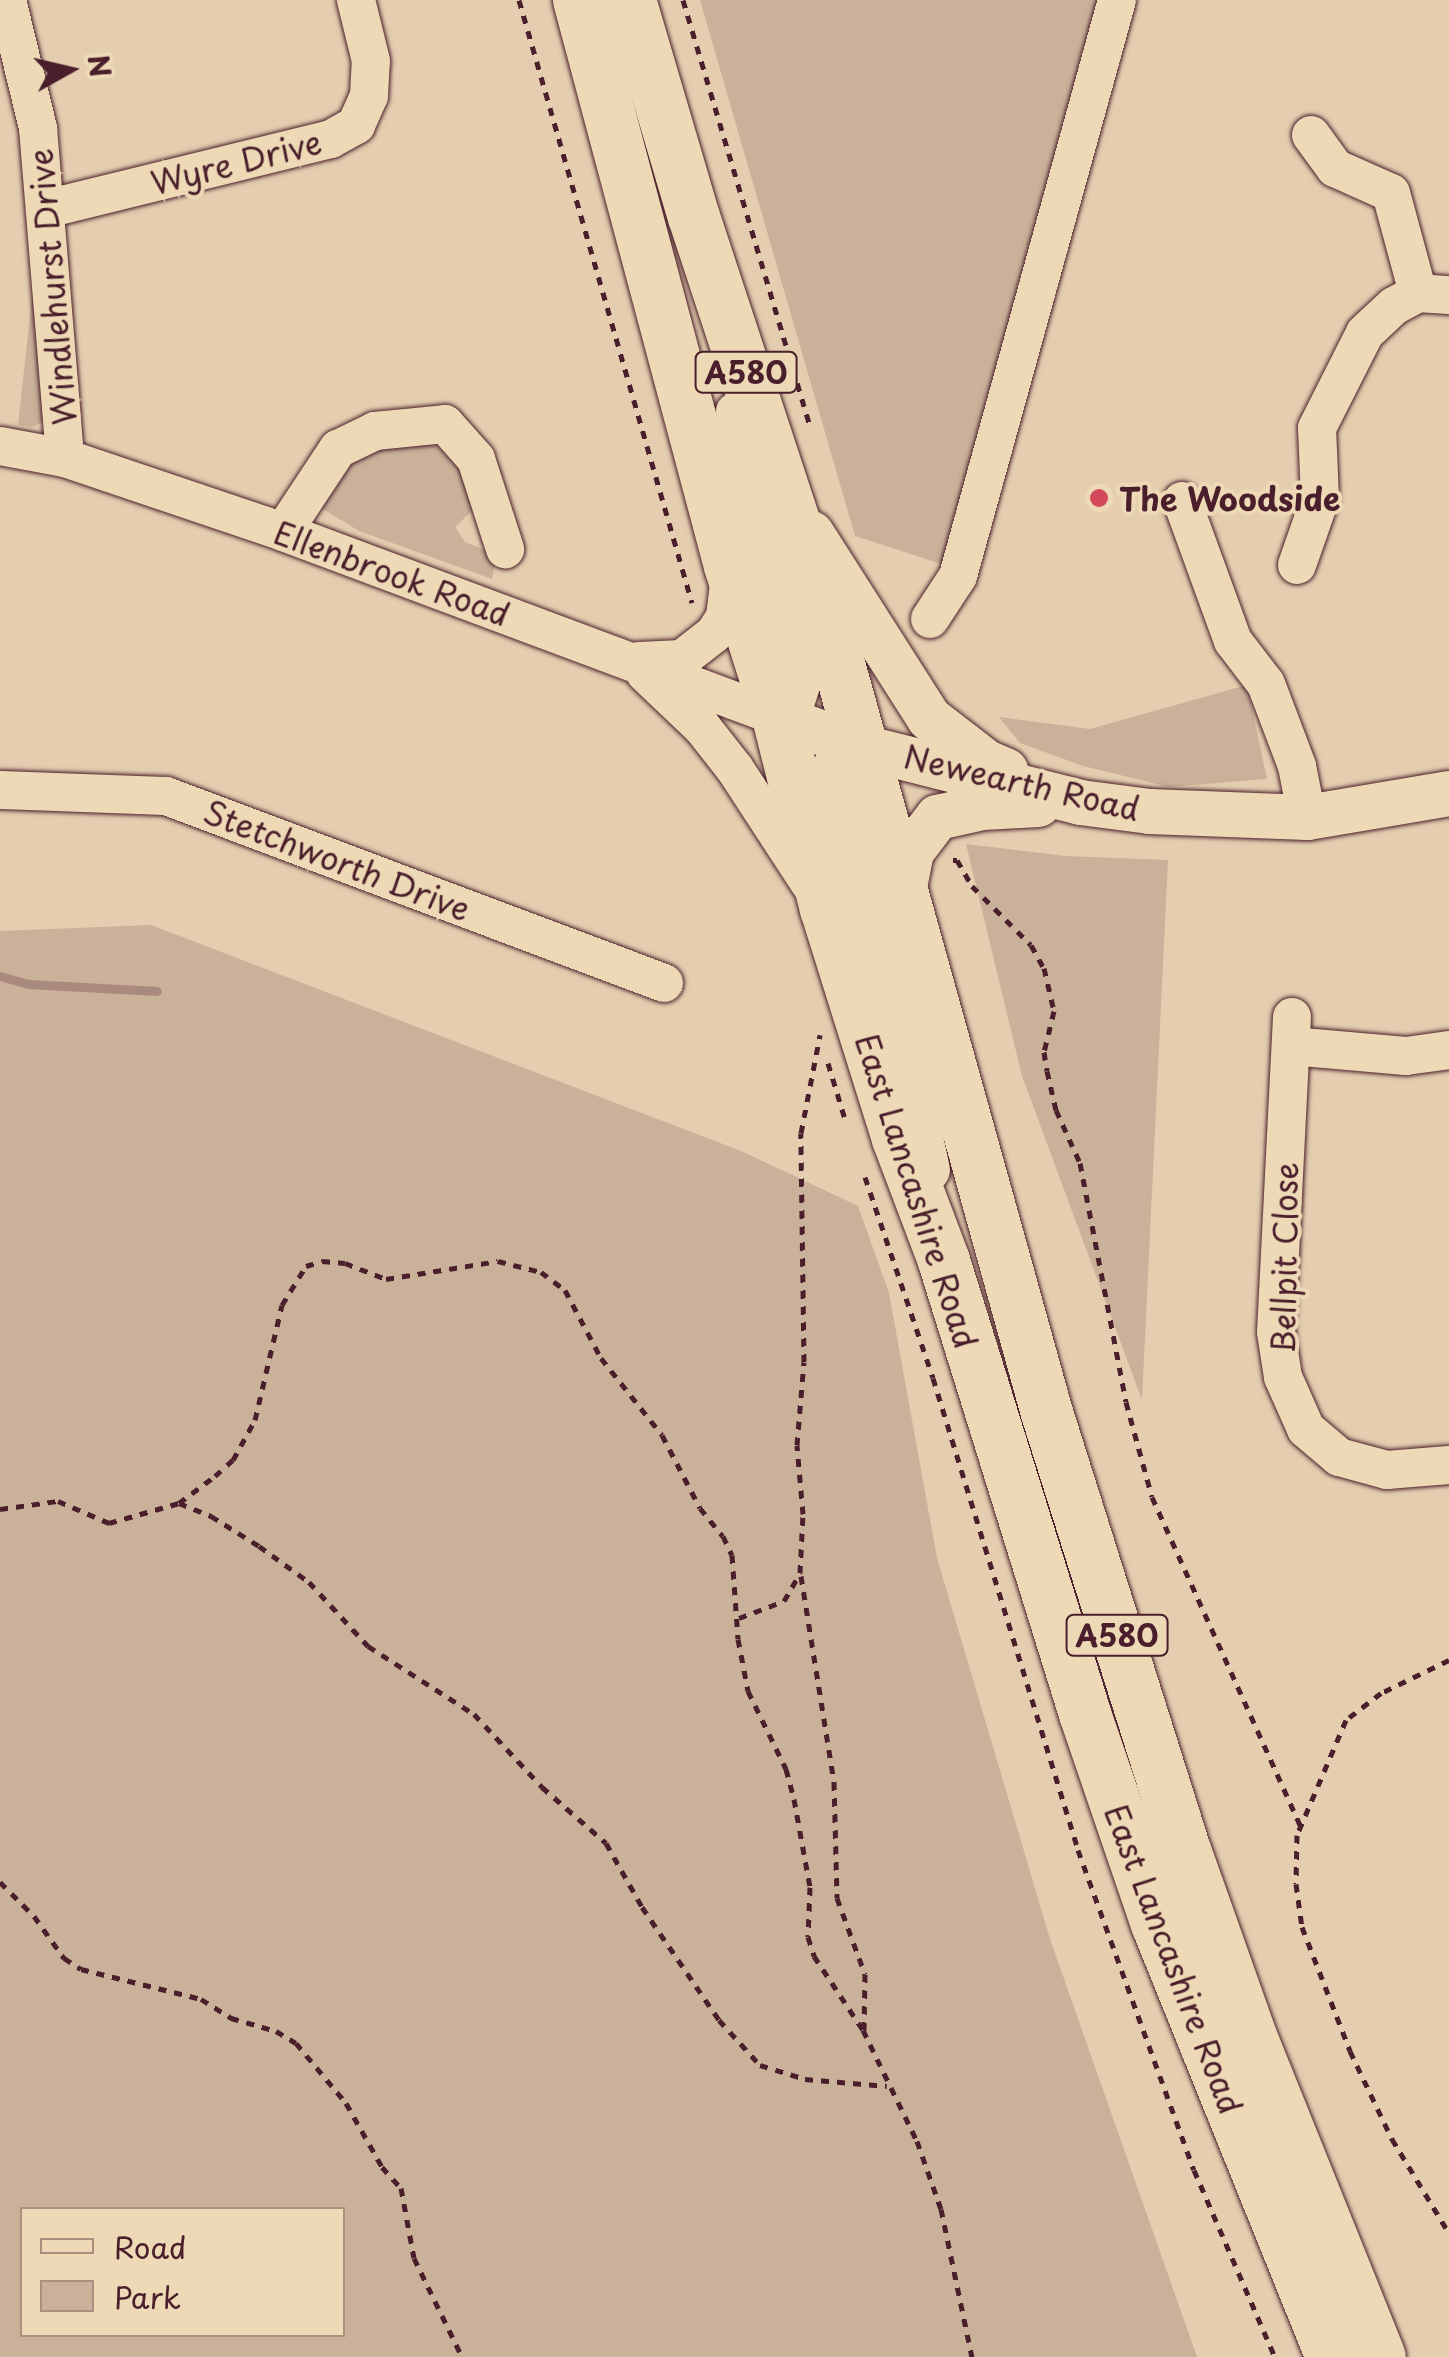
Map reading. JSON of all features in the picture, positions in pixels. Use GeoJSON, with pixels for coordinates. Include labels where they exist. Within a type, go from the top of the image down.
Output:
{"type":"FeatureCollection","features":[{"type":"Feature","properties":{"kind":"highway","name":"East Lancashire Road"},"geometry":{"type":"LineString","coordinates":[[579,0],[730,566],[778,717],[826,909],[898,1139],[944,1261],[1078,1696],[1157,1924],[1332,2357]]}},
{"type":"Feature","properties":{"kind":"highway","name":"East Lancashire Road"},"geometry":{"type":"LineString","coordinates":[[630,0],[694,217],[785,488],[1047,1413],[1186,1853],[1250,2034],[1380,2357]]}},
{"type":"Feature","properties":{"kind":"main road"},"geometry":{"type":"LineString","coordinates":[[785,488],[929,718],[986,762],[1080,802]]}},
{"type":"Feature","properties":{"kind":"main road","name":"Newearth Road"},"geometry":{"type":"LineString","coordinates":[[778,717],[859,746],[1080,802],[1204,815],[1307,818],[1449,793]]}},
{"type":"Feature","properties":{"kind":"main road"},"geometry":{"type":"LineString","coordinates":[[859,746],[843,755],[832,771],[833,790],[892,1005],[944,1261]]}},
{"type":"Feature","properties":{"kind":"main road"},"geometry":{"type":"LineString","coordinates":[[902,897],[911,851],[937,817],[982,806],[1080,802]]}},
{"type":"Feature","properties":{"kind":"street","name":"Windlehurst Drive"},"geometry":{"type":"LineString","coordinates":[[7,0],[38,128],[65,458]]}},
{"type":"Feature","properties":{"kind":"street","name":"Wyre Drive"},"geometry":{"type":"LineString","coordinates":[[46,209],[331,138],[356,125],[369,96],[371,61],[356,0]]}},
{"type":"Feature","properties":{"kind":"street"},"geometry":{"type":"LineString","coordinates":[[930,619],[958,576],[1117,0]]}},
{"type":"Feature","properties":{"kind":"street"},"geometry":{"type":"LineString","coordinates":[[1296,564],[1320,499],[1316,428],[1365,333],[1394,306],[1434,294],[1390,193],[1335,168],[1311,136]]}},
{"type":"Feature","properties":{"kind":"street"},"geometry":{"type":"LineString","coordinates":[[694,217],[743,448],[799,649],[804,679],[796,702],[778,717]]}},
{"type":"Feature","properties":{"kind":"street"},"geometry":{"type":"LineString","coordinates":[[282,532],[338,449],[375,431],[445,424],[476,459],[505,550]]}},
{"type":"Feature","properties":{"kind":"street","name":"Ellenbrook Road"},"geometry":{"type":"LineString","coordinates":[[0,446],[65,458],[282,532],[778,717]]}},
{"type":"Feature","properties":{"kind":"street"},"geometry":{"type":"LineString","coordinates":[[1182,501],[1234,641],[1266,684],[1297,766],[1307,818]]}},
{"type":"Feature","properties":{"kind":"street"},"geometry":{"type":"LineString","coordinates":[[632,661],[682,658],[714,634],[730,596],[730,566]]}},
{"type":"Feature","properties":{"kind":"street"},"geometry":{"type":"LineString","coordinates":[[632,661],[702,727],[724,755],[826,909]]}},
{"type":"Feature","properties":{"kind":"street","name":"Stetchworth Drive"},"geometry":{"type":"LineString","coordinates":[[0,790],[166,796],[664,984]]}},
{"type":"Feature","properties":{"kind":"street","name":"Bellpit Close"},"geometry":{"type":"LineString","coordinates":[[1449,1050],[1406,1056],[1292,1031],[1276,1332],[1283,1377],[1306,1429],[1339,1456],[1386,1470],[1449,1464]]}},
{"type":"Feature","properties":{"kind":"path"},"geometry":{"type":"LineString","coordinates":[[519,0],[694,612]]}},
{"type":"Feature","properties":{"kind":"path"},"geometry":{"type":"LineString","coordinates":[[683,0],[812,435]]}},
{"type":"Feature","properties":{"kind":"path"},"geometry":{"type":"LineString","coordinates":[[940,862],[957,860],[972,886],[1031,944],[1044,968],[1054,1011],[1044,1052],[1047,1072],[1056,1110],[1080,1163],[1126,1402],[1152,1498],[1301,1827]]}},
{"type":"Feature","properties":{"kind":"path"},"geometry":{"type":"LineString","coordinates":[[820,1035],[801,1133],[804,1362],[796,1445],[803,1514],[800,1573],[834,1782],[837,1898],[865,1974],[864,2033]]}},
{"type":"Feature","properties":{"kind":"path"},"geometry":{"type":"LineString","coordinates":[[0,1509],[58,1502],[109,1523],[180,1503],[233,1460],[255,1420],[282,1306],[306,1266],[322,1261],[345,1263],[386,1280],[412,1278],[476,1262],[510,1263],[542,1272],[565,1290],[601,1358],[662,1436],[700,1508],[723,1536],[732,1555],[748,1690],[786,1768],[794,1799],[810,1887],[808,1937],[814,1956],[864,2033],[917,2141],[941,2209],[972,2357]]}},
{"type":"Feature","properties":{"kind":"path"},"geometry":{"type":"LineString","coordinates":[[180,1503],[211,1516],[259,1546],[309,1582],[368,1646],[474,1714],[542,1787],[606,1844],[642,1907],[719,2020],[760,2066],[805,2080],[887,2086]]}},
{"type":"Feature","properties":{"kind":"path"},"geometry":{"type":"LineString","coordinates":[[737,1618],[784,1602],[800,1573]]}},
{"type":"Feature","properties":{"kind":"path"},"geometry":{"type":"LineString","coordinates":[[1449,1660],[1381,1694],[1346,1720],[1301,1827],[1296,1884],[1302,1927],[1350,2051],[1392,2139],[1449,2233]]}},
{"type":"Feature","properties":{"kind":"path"},"geometry":{"type":"LineString","coordinates":[[0,1882],[34,1916],[64,1958],[81,1969],[201,1999],[231,2018],[276,2031],[296,2043],[340,2094],[382,2168],[400,2188],[414,2258],[462,2357]]}},
{"type":"Feature","properties":{"kind":"green space"},"geometry":{"type":"Polygon","coordinates":[[[700,0],[1102,0],[951,567],[855,536],[700,0]]]}},
{"type":"Feature","properties":{"kind":"green space"},"geometry":{"type":"Polygon","coordinates":[[[32,298],[37,301],[48,419],[33,427],[18,425],[32,298]]]}},
{"type":"Feature","properties":{"kind":"green space"},"geometry":{"type":"Polygon","coordinates":[[[419,440],[451,453],[479,504],[455,527],[465,542],[497,555],[492,579],[359,531],[321,508],[354,453],[419,440]]]}},
{"type":"Feature","properties":{"kind":"green space"},"geometry":{"type":"Polygon","coordinates":[[[1247,685],[1267,779],[1169,787],[1083,766],[1020,743],[999,717],[1090,729],[1247,685]]]}},
{"type":"Feature","properties":{"kind":"green space"},"geometry":{"type":"Polygon","coordinates":[[[966,844],[1066,856],[1168,860],[1142,1400],[1022,1076],[966,844]]]}},
{"type":"Feature","properties":{"kind":"green space"},"geometry":{"type":"Polygon","coordinates":[[[151,925],[741,1151],[858,1206],[889,1293],[937,1558],[1050,1939],[1197,2357],[0,2357],[0,931],[151,925]]]}},
{"type":"Feature","properties":{"kind":"waterway"},"geometry":{"type":"LineString","coordinates":[[0,976],[28,984],[157,991]]}},
{"type":"Feature","properties":{"kind":"place","name":"The Woodside"},"geometry":{"type":"Point","coordinates":[1099,498]}}]}
